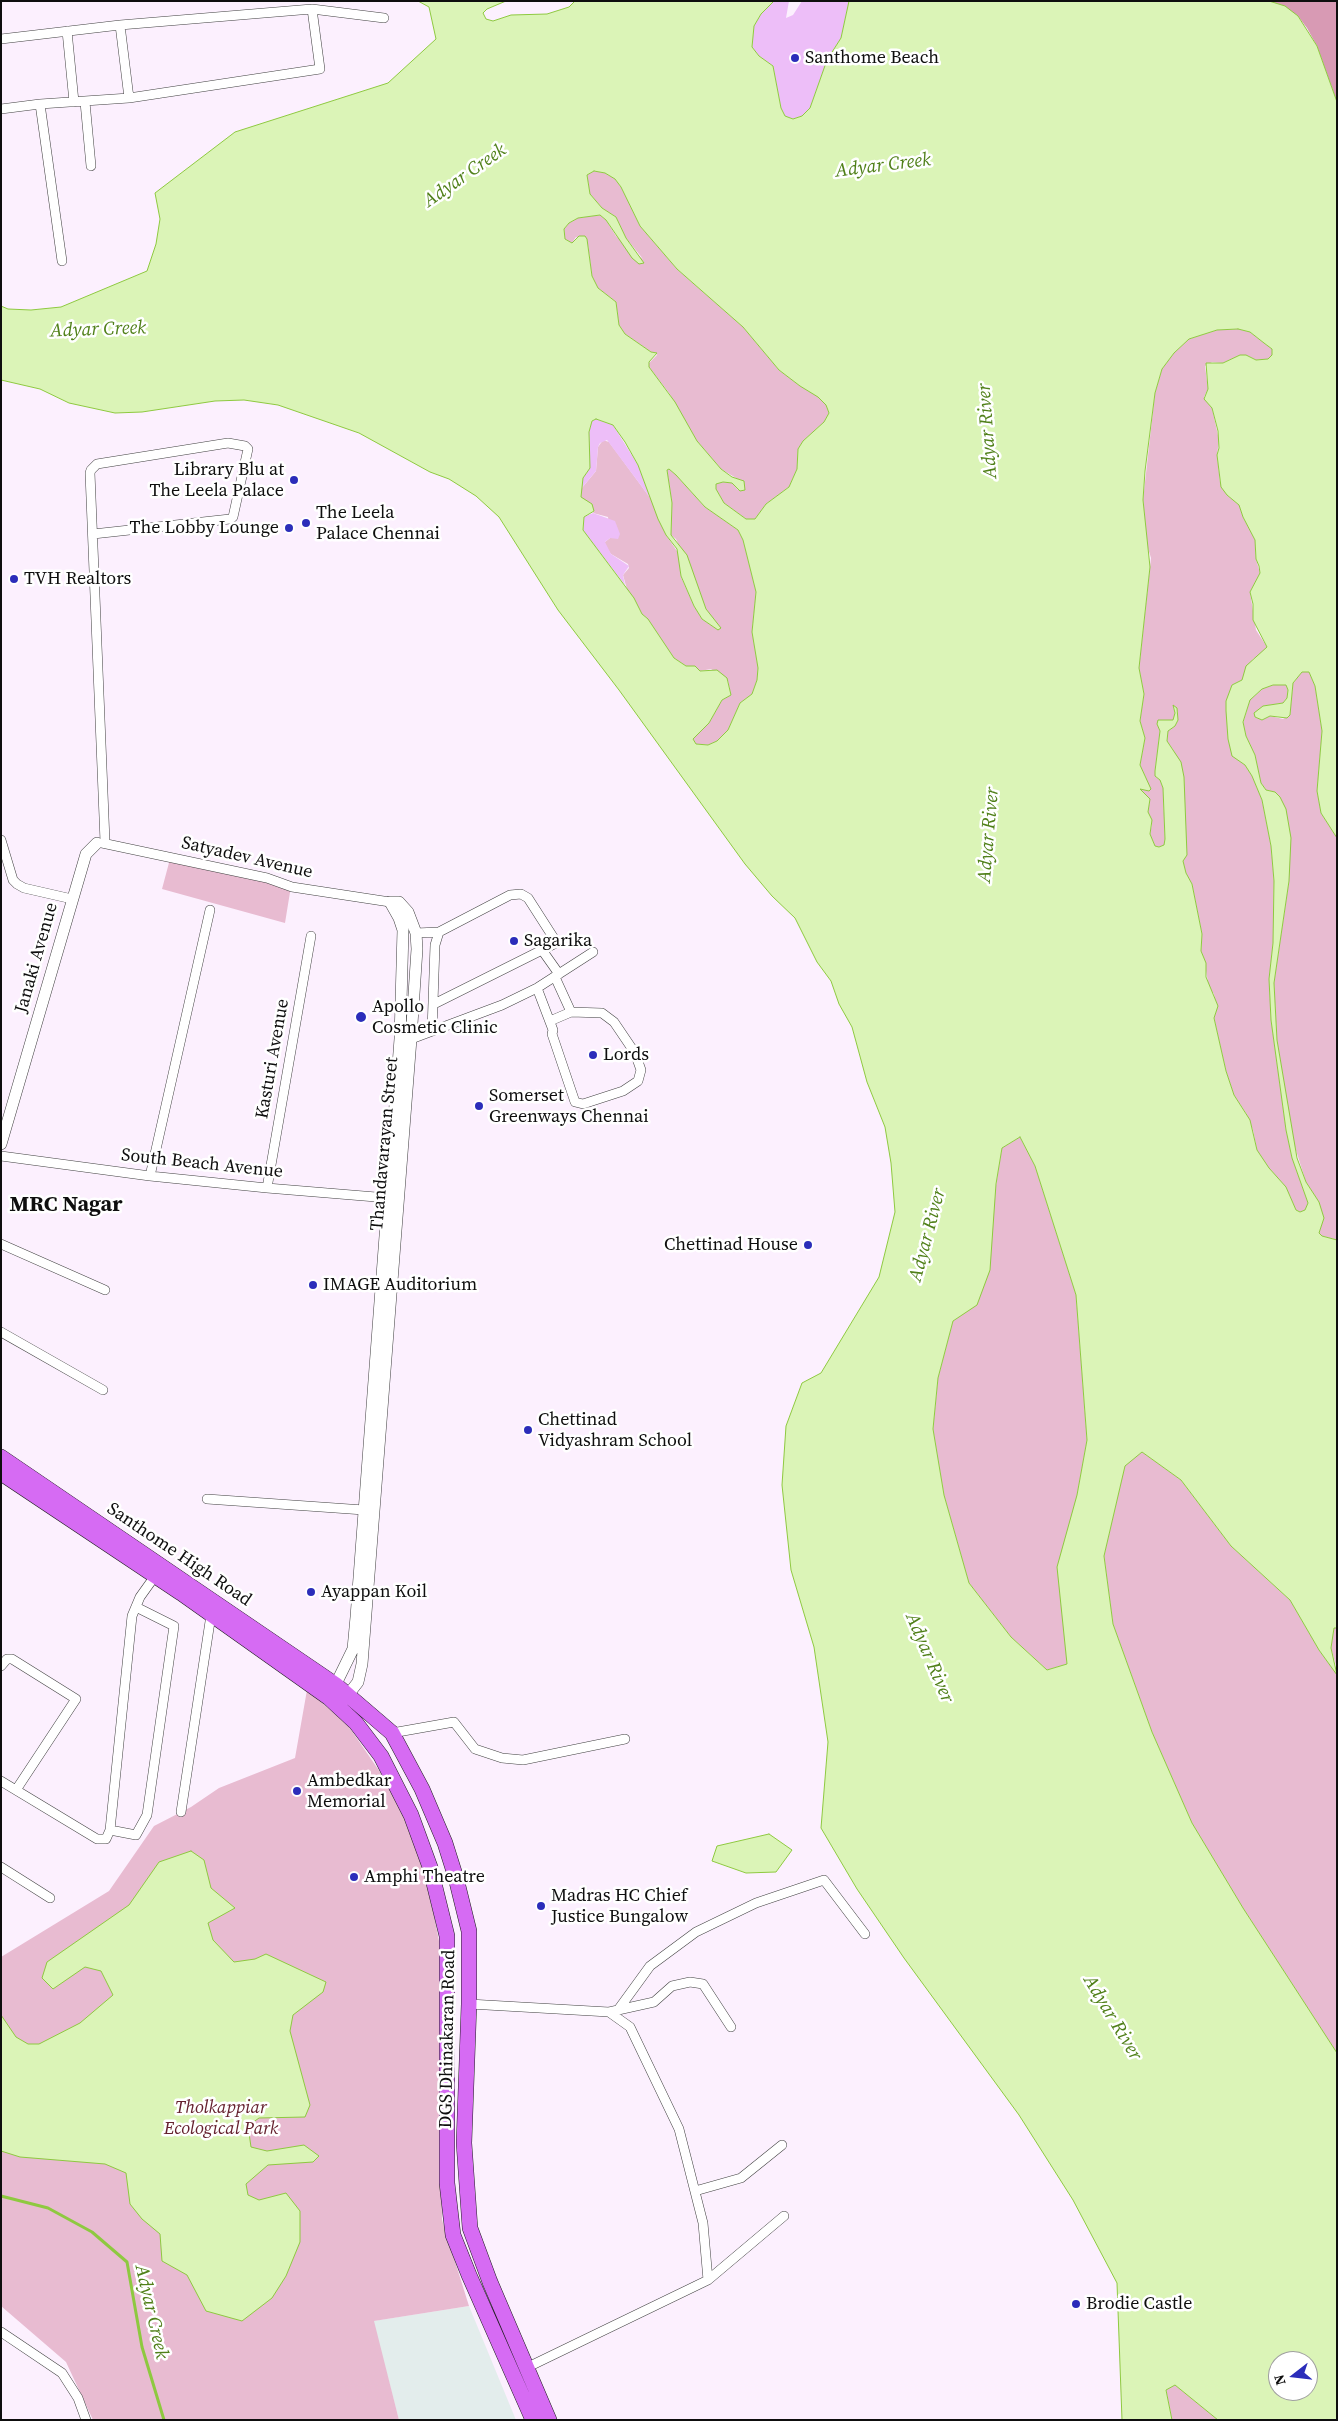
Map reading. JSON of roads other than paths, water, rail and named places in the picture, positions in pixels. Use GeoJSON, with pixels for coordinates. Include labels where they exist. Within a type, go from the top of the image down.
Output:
{"type":"FeatureCollection","features":[{"type":"Feature","properties":{"kind":"main road","name":"Santhome High Road"},"geometry":{"type":"LineString","coordinates":[[1,1456],[338,1695]]}},
{"type":"Feature","properties":{"kind":"main road","name":"Santhome High Road"},"geometry":{"type":"LineString","coordinates":[[1,1472],[211,1615],[338,1695]]}},
{"type":"Feature","properties":{"kind":"main road","name":"DGS Dhinakaran Road"},"geometry":{"type":"LineString","coordinates":[[338,1695],[392,1733],[422,1789],[446,1843],[468,1931],[469,2004],[464,2143],[470,2228],[490,2282],[549,2420]]}},
{"type":"Feature","properties":{"kind":"main road","name":"DGS Dhinakaran Road"},"geometry":{"type":"LineString","coordinates":[[338,1695],[381,1756],[411,1816],[430,1868],[447,1936],[447,2183],[453,2235],[533,2420]]}},
{"type":"Feature","properties":{"kind":"street"},"geometry":{"type":"LineString","coordinates":[[1,39],[301,6],[384,18]]}},
{"type":"Feature","properties":{"kind":"street"},"geometry":{"type":"LineString","coordinates":[[1,109],[40,104],[129,98],[320,69],[312,9]]}},
{"type":"Feature","properties":{"kind":"street"},"geometry":{"type":"LineString","coordinates":[[120,25],[129,98]]}},
{"type":"Feature","properties":{"kind":"street"},"geometry":{"type":"LineString","coordinates":[[67,31],[74,102]]}},
{"type":"Feature","properties":{"kind":"street"},"geometry":{"type":"LineString","coordinates":[[85,102],[91,166]]}},
{"type":"Feature","properties":{"kind":"street"},"geometry":{"type":"LineString","coordinates":[[40,104],[62,261]]}},
{"type":"Feature","properties":{"kind":"street"},"geometry":{"type":"LineString","coordinates":[[93,534],[230,519],[233,517],[248,449],[245,446],[228,443],[94,465],[90,473],[101,843]]}},
{"type":"Feature","properties":{"kind":"street"},"geometry":{"type":"LineString","coordinates":[[1,840],[13,880],[17,884],[24,888],[72,899]]}},
{"type":"Feature","properties":{"kind":"street","name":"Janaki Avenue"},"geometry":{"type":"LineString","coordinates":[[1,1144],[86,854],[101,843]]}},
{"type":"Feature","properties":{"kind":"street","name":"Satyadev Avenue"},"geometry":{"type":"LineString","coordinates":[[101,843],[267,878],[292,887],[390,902]]}},
{"type":"Feature","properties":{"kind":"street"},"geometry":{"type":"LineString","coordinates":[[416,933],[439,932],[510,895],[522,894],[528,898],[554,941],[542,950],[434,1004]]}},
{"type":"Feature","properties":{"kind":"street","name":"Thandavarayan Street"},"geometry":{"type":"LineString","coordinates":[[338,1695],[358,1682],[362,1664],[379,1386],[405,1039],[417,949],[416,933],[408,912],[399,902],[390,902],[403,930],[405,1039]]}},
{"type":"Feature","properties":{"kind":"street"},"geometry":{"type":"LineString","coordinates":[[150,1176],[210,910]]}},
{"type":"Feature","properties":{"kind":"street"},"geometry":{"type":"LineString","coordinates":[[432,1031],[435,945],[439,932]]}},
{"type":"Feature","properties":{"kind":"street","name":"Kasturi Avenue"},"geometry":{"type":"LineString","coordinates":[[266,1188],[311,936]]}},
{"type":"Feature","properties":{"kind":"street"},"geometry":{"type":"LineString","coordinates":[[542,950],[557,975],[570,1012]]}},
{"type":"Feature","properties":{"kind":"street"},"geometry":{"type":"LineString","coordinates":[[405,1039],[432,1031],[502,1004],[537,988],[594,952]]}},
{"type":"Feature","properties":{"kind":"street"},"geometry":{"type":"LineString","coordinates":[[537,988],[550,1021],[557,1052],[575,1102],[583,1104],[623,1091],[638,1080],[641,1070],[635,1053],[614,1022],[602,1013],[570,1012],[550,1021]]}},
{"type":"Feature","properties":{"kind":"street","name":"South Beach Avenue"},"geometry":{"type":"LineString","coordinates":[[1,1156],[150,1176],[266,1188],[393,1196]]}},
{"type":"Feature","properties":{"kind":"street"},"geometry":{"type":"LineString","coordinates":[[1,1244],[105,1290]]}},
{"type":"Feature","properties":{"kind":"street"},"geometry":{"type":"LineString","coordinates":[[1,1332],[103,1390]]}},
{"type":"Feature","properties":{"kind":"street","name":"Thandavarayan Street"},"geometry":{"type":"LineString","coordinates":[[338,1695],[353,1649],[364,1510],[379,1386]]}},
{"type":"Feature","properties":{"kind":"street"},"geometry":{"type":"LineString","coordinates":[[207,1499],[364,1510]]}},
{"type":"Feature","properties":{"kind":"street"},"geometry":{"type":"LineString","coordinates":[[1,1781],[96,1839],[106,1839],[110,1830],[132,1616],[155,1576]]}},
{"type":"Feature","properties":{"kind":"street"},"geometry":{"type":"LineString","coordinates":[[110,1830],[136,1835],[147,1815],[174,1626],[136,1607]]}},
{"type":"Feature","properties":{"kind":"street"},"geometry":{"type":"LineString","coordinates":[[181,1812],[211,1615]]}},
{"type":"Feature","properties":{"kind":"street"},"geometry":{"type":"LineString","coordinates":[[1,1666],[7,1659],[12,1659],[76,1699],[16,1790]]}},
{"type":"Feature","properties":{"kind":"street"},"geometry":{"type":"LineString","coordinates":[[392,1733],[454,1722],[475,1749],[502,1758],[523,1760],[625,1739]]}},
{"type":"Feature","properties":{"kind":"street"},"geometry":{"type":"LineString","coordinates":[[1,1867],[50,1898]]}},
{"type":"Feature","properties":{"kind":"street"},"geometry":{"type":"LineString","coordinates":[[614,2011],[650,1966],[696,1932],[756,1903],[824,1880],[865,1934]]}},
{"type":"Feature","properties":{"kind":"street"},"geometry":{"type":"LineString","coordinates":[[469,2004],[614,2011],[654,2002],[672,1986],[690,1982],[703,1984],[731,2027]]}},
{"type":"Feature","properties":{"kind":"street"},"geometry":{"type":"LineString","coordinates":[[614,2011],[630,2028],[675,2120],[704,2223],[708,2280]]}},
{"type":"Feature","properties":{"kind":"street"},"geometry":{"type":"LineString","coordinates":[[695,2192],[741,2178],[782,2144]]}},
{"type":"Feature","properties":{"kind":"street"},"geometry":{"type":"LineString","coordinates":[[526,2368],[708,2280],[784,2216]]}},
{"type":"Feature","properties":{"kind":"street"},"geometry":{"type":"LineString","coordinates":[[1,2332],[62,2373],[78,2398],[86,2420]]}},
{"type":"Feature","properties":{"kind":"water","name":"Adyar River"},"geometry":{"type":"Polygon","coordinates":[[[418,1],[506,1],[487,9],[483,13],[486,19],[493,21],[511,15],[547,14],[569,7],[575,1],[774,1],[761,14],[754,26],[752,47],[759,56],[773,66],[781,108],[785,116],[793,119],[802,116],[810,108],[827,60],[841,38],[849,1],[1269,1],[1285,6],[1298,16],[1317,46],[1337,102],[1337,838],[1321,813],[1317,791],[1322,731],[1315,686],[1309,672],[1302,672],[1293,683],[1290,715],[1287,718],[1270,716],[1262,720],[1255,717],[1254,713],[1263,706],[1283,703],[1287,698],[1288,690],[1286,685],[1273,685],[1262,689],[1250,700],[1243,722],[1246,736],[1255,755],[1261,783],[1266,790],[1275,792],[1280,797],[1286,809],[1291,838],[1289,881],[1274,983],[1277,1040],[1297,1158],[1306,1182],[1319,1202],[1324,1218],[1319,1233],[1322,1236],[1337,1240],[1337,1628],[1334,1628],[1331,1648],[1337,1675],[1319,1650],[1290,1600],[1231,1546],[1181,1480],[1142,1452],[1125,1466],[1104,1556],[1113,1624],[1152,1732],[1192,1823],[1243,1908],[1337,2053],[1337,2420],[1218,2420],[1175,2385],[1166,2390],[1172,2420],[1122,2420],[1117,2283],[1073,2200],[1019,2115],[904,1958],[857,1889],[821,1828],[828,1742],[814,1647],[791,1570],[782,1485],[786,1426],[802,1383],[821,1373],[879,1277],[895,1212],[891,1163],[885,1127],[867,1082],[852,1027],[839,1004],[831,981],[817,962],[795,918],[772,896],[745,864],[619,690],[558,610],[499,517],[476,496],[449,479],[430,472],[359,433],[278,405],[244,400],[215,401],[142,412],[115,413],[69,403],[40,389],[1,380],[1,306],[8,309],[31,310],[61,307],[147,271],[156,244],[160,219],[155,193],[235,132],[388,83],[436,39],[429,7],[418,1]],[[594,171],[587,175],[590,194],[602,208],[616,217],[626,238],[644,263],[639,264],[632,258],[606,220],[600,215],[578,218],[569,223],[564,229],[565,239],[572,243],[579,236],[585,236],[592,276],[598,288],[616,302],[619,325],[625,334],[651,352],[657,353],[649,362],[649,367],[675,402],[697,441],[721,469],[732,477],[744,481],[745,490],[740,491],[732,483],[723,482],[716,484],[716,489],[724,503],[746,519],[755,519],[766,504],[789,487],[797,469],[798,449],[803,441],[824,422],[829,413],[826,405],[818,397],[779,370],[743,327],[677,269],[640,226],[621,187],[615,179],[605,173],[594,171]],[[1238,329],[1217,330],[1189,339],[1174,353],[1162,369],[1155,393],[1143,500],[1150,567],[1139,668],[1144,694],[1140,721],[1145,738],[1140,765],[1151,789],[1149,791],[1140,789],[1150,799],[1148,812],[1152,820],[1150,834],[1155,846],[1159,847],[1164,845],[1165,839],[1163,788],[1160,780],[1155,776],[1160,731],[1157,724],[1158,720],[1173,720],[1175,713],[1173,705],[1177,708],[1178,720],[1175,726],[1168,731],[1167,741],[1181,762],[1184,777],[1187,855],[1183,861],[1186,873],[1192,884],[1202,934],[1201,951],[1206,963],[1206,977],[1218,1006],[1214,1018],[1226,1071],[1234,1095],[1250,1120],[1257,1150],[1269,1168],[1286,1187],[1296,1210],[1300,1212],[1305,1210],[1308,1203],[1292,1158],[1286,1130],[1271,1020],[1269,979],[1273,943],[1274,881],[1271,846],[1262,800],[1252,776],[1245,765],[1232,756],[1228,739],[1226,711],[1226,701],[1232,685],[1242,680],[1246,666],[1267,647],[1253,620],[1253,604],[1250,592],[1260,573],[1256,559],[1255,540],[1239,505],[1221,487],[1217,455],[1219,448],[1218,431],[1212,408],[1204,399],[1208,389],[1206,363],[1223,363],[1240,355],[1246,355],[1256,360],[1268,359],[1272,355],[1272,349],[1250,332],[1238,329]],[[596,419],[592,421],[589,432],[590,468],[583,478],[581,497],[592,504],[594,511],[584,517],[583,530],[634,598],[642,614],[648,619],[674,658],[686,666],[695,666],[700,671],[717,670],[727,678],[731,695],[722,700],[709,723],[693,739],[696,744],[708,745],[717,741],[728,730],[740,703],[752,694],[757,680],[758,668],[752,632],[756,592],[743,540],[738,530],[705,507],[676,475],[669,469],[667,470],[672,503],[671,535],[687,555],[706,609],[721,628],[718,630],[702,619],[694,606],[681,576],[677,549],[666,535],[658,519],[638,465],[625,442],[613,425],[596,419]],[[1020,1137],[1002,1148],[996,1184],[990,1270],[977,1305],[953,1321],[938,1378],[933,1429],[944,1495],[969,1583],[1011,1637],[1047,1670],[1067,1664],[1057,1567],[1077,1495],[1087,1440],[1076,1295],[1035,1166],[1020,1137]]]}},
{"type":"Feature","properties":{"kind":"water"},"geometry":{"type":"Polygon","coordinates":[[[769,1834],[792,1850],[776,1872],[746,1873],[712,1861],[717,1846],[769,1834]]]}},
{"type":"Feature","properties":{"kind":"water"},"geometry":{"type":"Polygon","coordinates":[[[191,1851],[204,1860],[211,1888],[235,1908],[208,1923],[213,1940],[234,1962],[255,1959],[266,1954],[326,1982],[323,1992],[293,2015],[290,2031],[310,2105],[305,2117],[259,2118],[248,2126],[251,2147],[267,2151],[304,2145],[319,2156],[313,2162],[268,2165],[246,2184],[248,2195],[259,2200],[286,2193],[300,2211],[300,2242],[286,2276],[272,2298],[242,2321],[206,2311],[187,2275],[162,2261],[160,2234],[142,2219],[130,2204],[126,2173],[105,2164],[20,2157],[1,2151],[1,2015],[16,2037],[28,2044],[39,2044],[80,2023],[113,1995],[101,1971],[85,1967],[53,1989],[42,1978],[47,1962],[129,1905],[159,1862],[191,1851]]]}},
{"type":"Feature","properties":{"kind":"waterway","name":"Adyar Creek"},"geometry":{"type":"LineString","coordinates":[[1,2196],[48,2208],[92,2232],[127,2262],[142,2347],[164,2420]]}},
{"type":"Feature","properties":{"kind":"place","name":"Santhome Beach"},"geometry":{"type":"Point","coordinates":[795,58]}},
{"type":"Feature","properties":{"kind":"place","name":"Library Blu at The Leela Palace"},"geometry":{"type":"Point","coordinates":[294,480]}},
{"type":"Feature","properties":{"kind":"place","name":"The Leela Palace Chennai"},"geometry":{"type":"Point","coordinates":[306,523]}},
{"type":"Feature","properties":{"kind":"place","name":"The Lobby Lounge"},"geometry":{"type":"Point","coordinates":[289,528]}},
{"type":"Feature","properties":{"kind":"place","name":"TVH Realtors"},"geometry":{"type":"Point","coordinates":[14,579]}},
{"type":"Feature","properties":{"kind":"place","name":"Sagarika"},"geometry":{"type":"Point","coordinates":[514,941]}},
{"type":"Feature","properties":{"kind":"place","name":"Apollo Cosmetic Clinic"},"geometry":{"type":"Point","coordinates":[361,1017]}},
{"type":"Feature","properties":{"kind":"place","name":"Lords"},"geometry":{"type":"Point","coordinates":[593,1055]}},
{"type":"Feature","properties":{"kind":"place","name":"Somerset Greenways Chennai"},"geometry":{"type":"Point","coordinates":[479,1106]}},
{"type":"Feature","properties":{"kind":"place","name":"Chettinad House"},"geometry":{"type":"Point","coordinates":[808,1245]}},
{"type":"Feature","properties":{"kind":"place","name":"IMAGE Auditorium"},"geometry":{"type":"Point","coordinates":[313,1285]}},
{"type":"Feature","properties":{"kind":"place","name":"Chettinad Vidyashram School"},"geometry":{"type":"Point","coordinates":[528,1430]}},
{"type":"Feature","properties":{"kind":"place","name":"Ayappan Koil"},"geometry":{"type":"Point","coordinates":[311,1592]}},
{"type":"Feature","properties":{"kind":"place","name":"Ambedkar Memorial"},"geometry":{"type":"Point","coordinates":[297,1791]}},
{"type":"Feature","properties":{"kind":"place","name":"Amphi Theatre"},"geometry":{"type":"Point","coordinates":[354,1877]}},
{"type":"Feature","properties":{"kind":"place","name":"Madras HC Chief Justice Bungalow"},"geometry":{"type":"Point","coordinates":[541,1906]}},
{"type":"Feature","properties":{"kind":"place","name":"Brodie Castle"},"geometry":{"type":"Point","coordinates":[1076,2304]}},
{"type":"Feature","properties":{"kind":"district","name":"MRC Nagar"},"geometry":{"type":"Point","coordinates":[66,1205]}},
{"type":"Feature","properties":{"kind":"park label","name":"Tholkappiar Ecological Park"},"geometry":{"type":"Point","coordinates":[221,2118]}}]}
